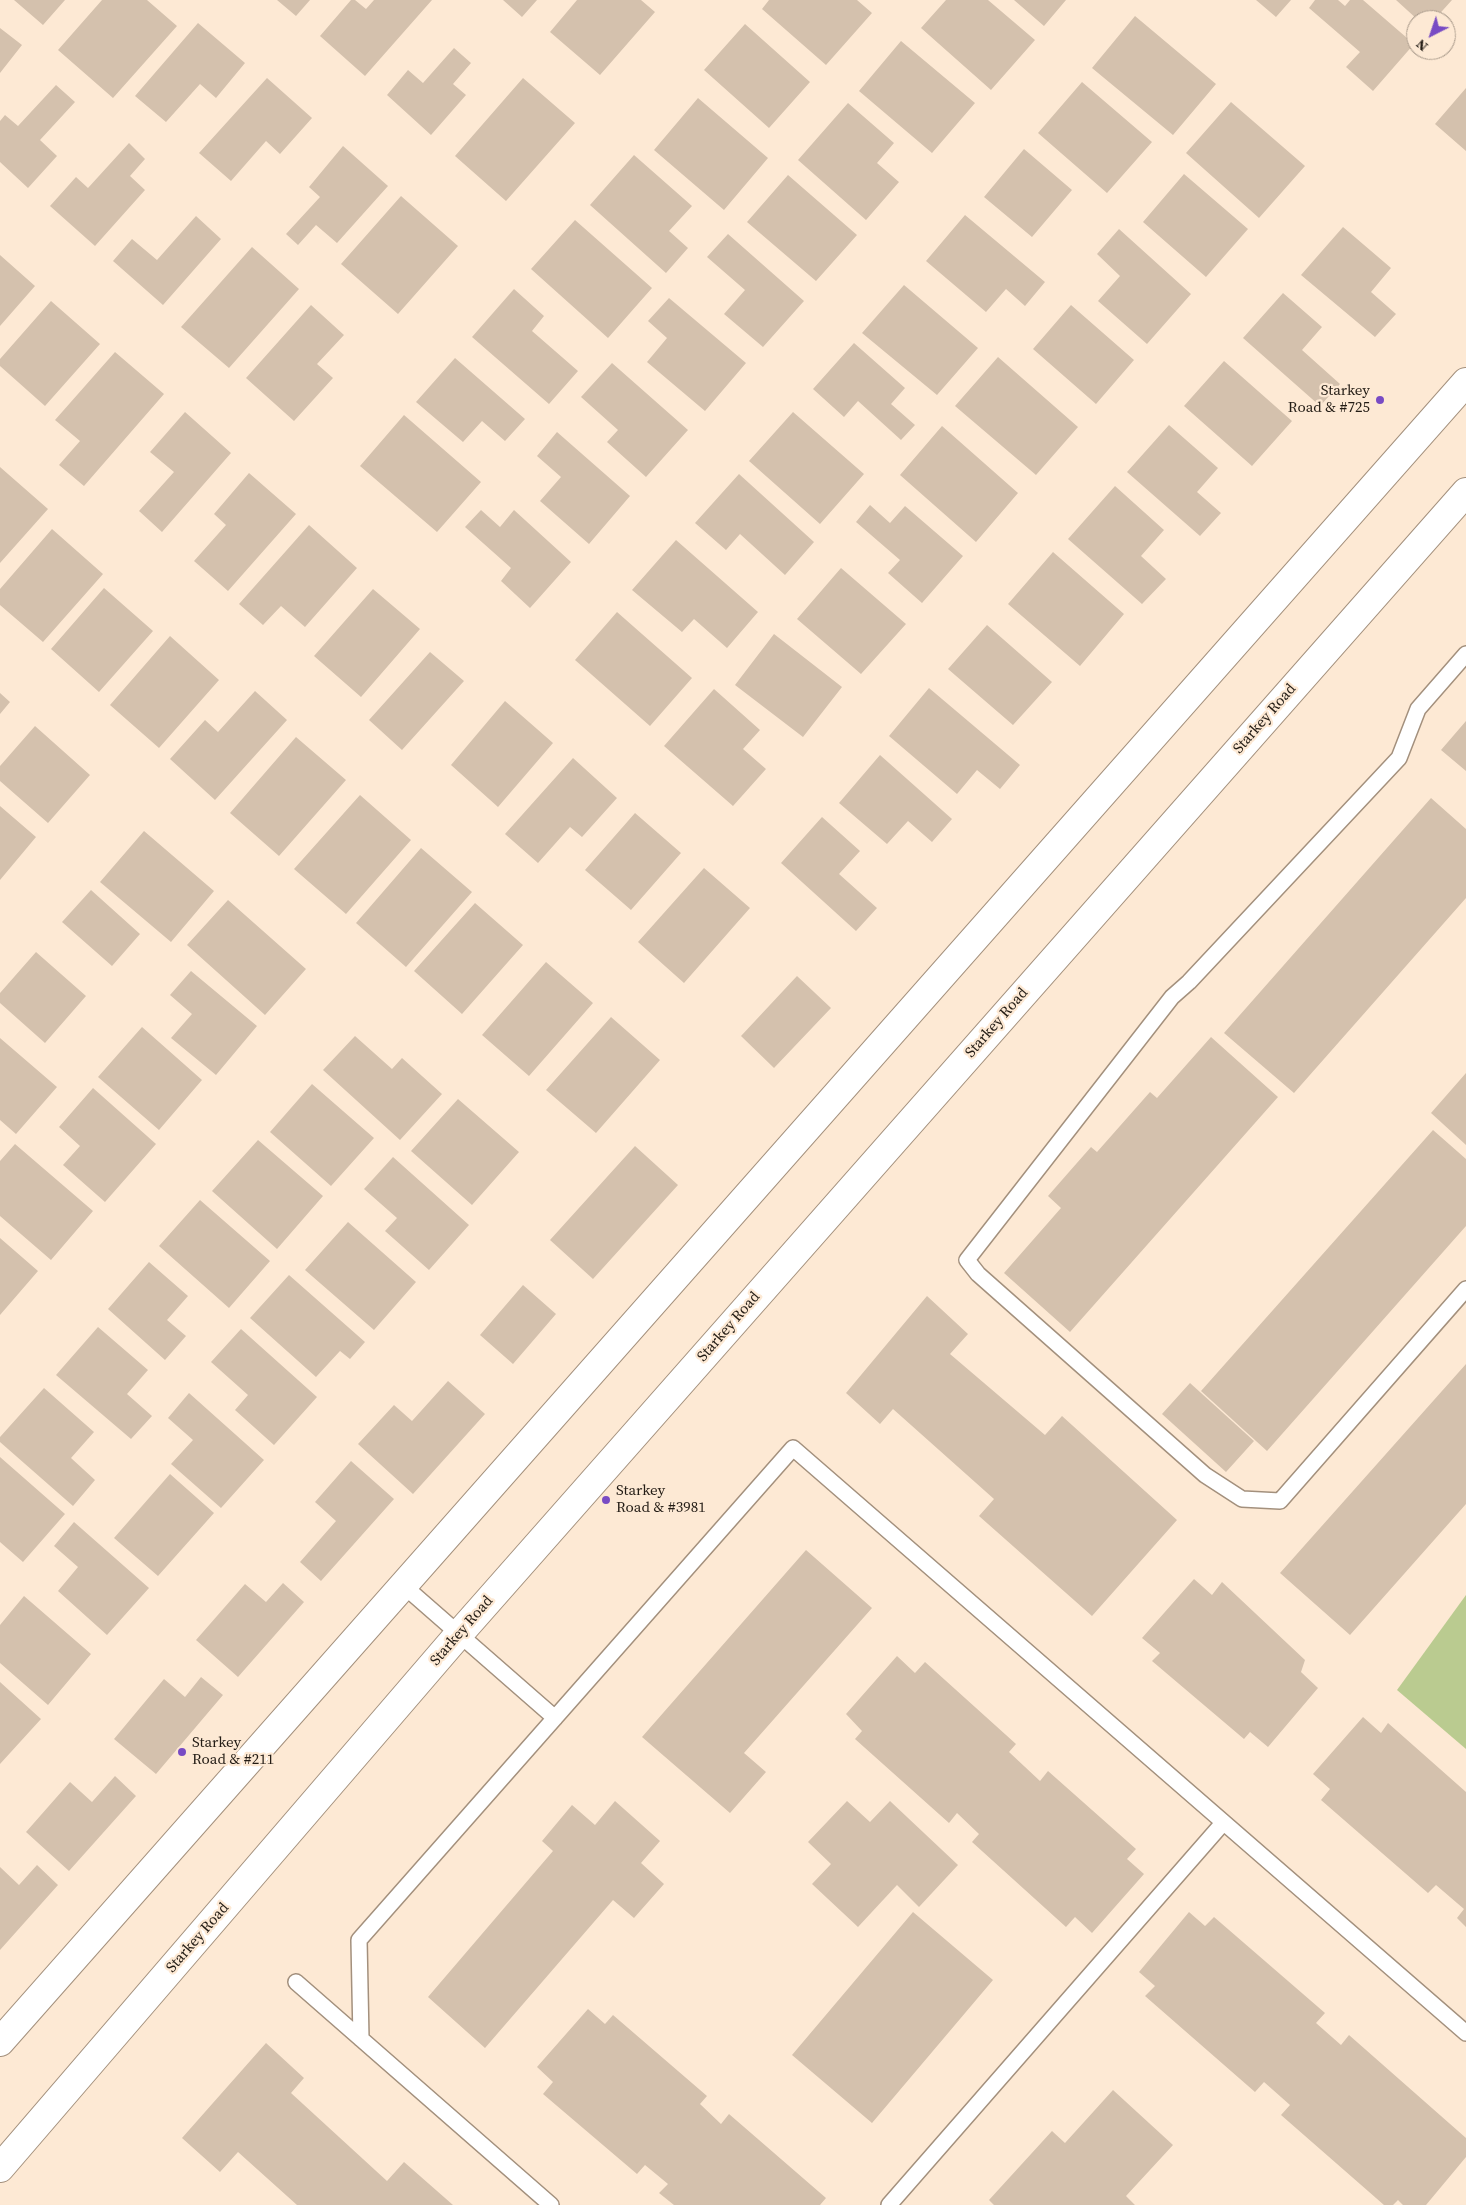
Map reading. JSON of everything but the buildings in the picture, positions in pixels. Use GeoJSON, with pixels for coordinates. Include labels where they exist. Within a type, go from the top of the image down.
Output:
{"type":"FeatureCollection","features":[{"type":"Feature","properties":{"kind":"main road"},"geometry":{"type":"LineString","coordinates":[[0,2042],[1466,382]]}},
{"type":"Feature","properties":{"kind":"main road","name":"Starkey Road"},"geometry":{"type":"LineString","coordinates":[[0,2168],[459,1634],[1466,492]]}},
{"type":"Feature","properties":{"kind":"lane"},"geometry":{"type":"LineString","coordinates":[[1466,654],[1418,709],[1399,758],[1189,982],[1172,997],[967,1260],[978,1274],[1205,1474],[1242,1499],[1280,1501],[1466,1289]]}},
{"type":"Feature","properties":{"kind":"lane"},"geometry":{"type":"LineString","coordinates":[[361,2040],[359,1940],[793,1448],[1223,1824],[1466,2033]]}},
{"type":"Feature","properties":{"kind":"lane"},"geometry":{"type":"LineString","coordinates":[[404,1586],[555,1718]]}},
{"type":"Feature","properties":{"kind":"lane"},"geometry":{"type":"LineString","coordinates":[[889,2205],[1223,1824]]}},
{"type":"Feature","properties":{"kind":"lane"},"geometry":{"type":"LineString","coordinates":[[296,1982],[551,2205]]}},
{"type":"Feature","properties":{"kind":"green space"},"geometry":{"type":"Polygon","coordinates":[[[1466,1595],[1466,1749],[1397,1690],[1466,1595]]]}},
{"type":"Feature","properties":{"kind":"place","name":"Starkey Road & #725"},"geometry":{"type":"Point","coordinates":[1380,400]}},
{"type":"Feature","properties":{"kind":"place","name":"Starkey Road & #3981"},"geometry":{"type":"Point","coordinates":[606,1500]}},
{"type":"Feature","properties":{"kind":"place","name":"Starkey Road & #211"},"geometry":{"type":"Point","coordinates":[182,1752]}}]}
